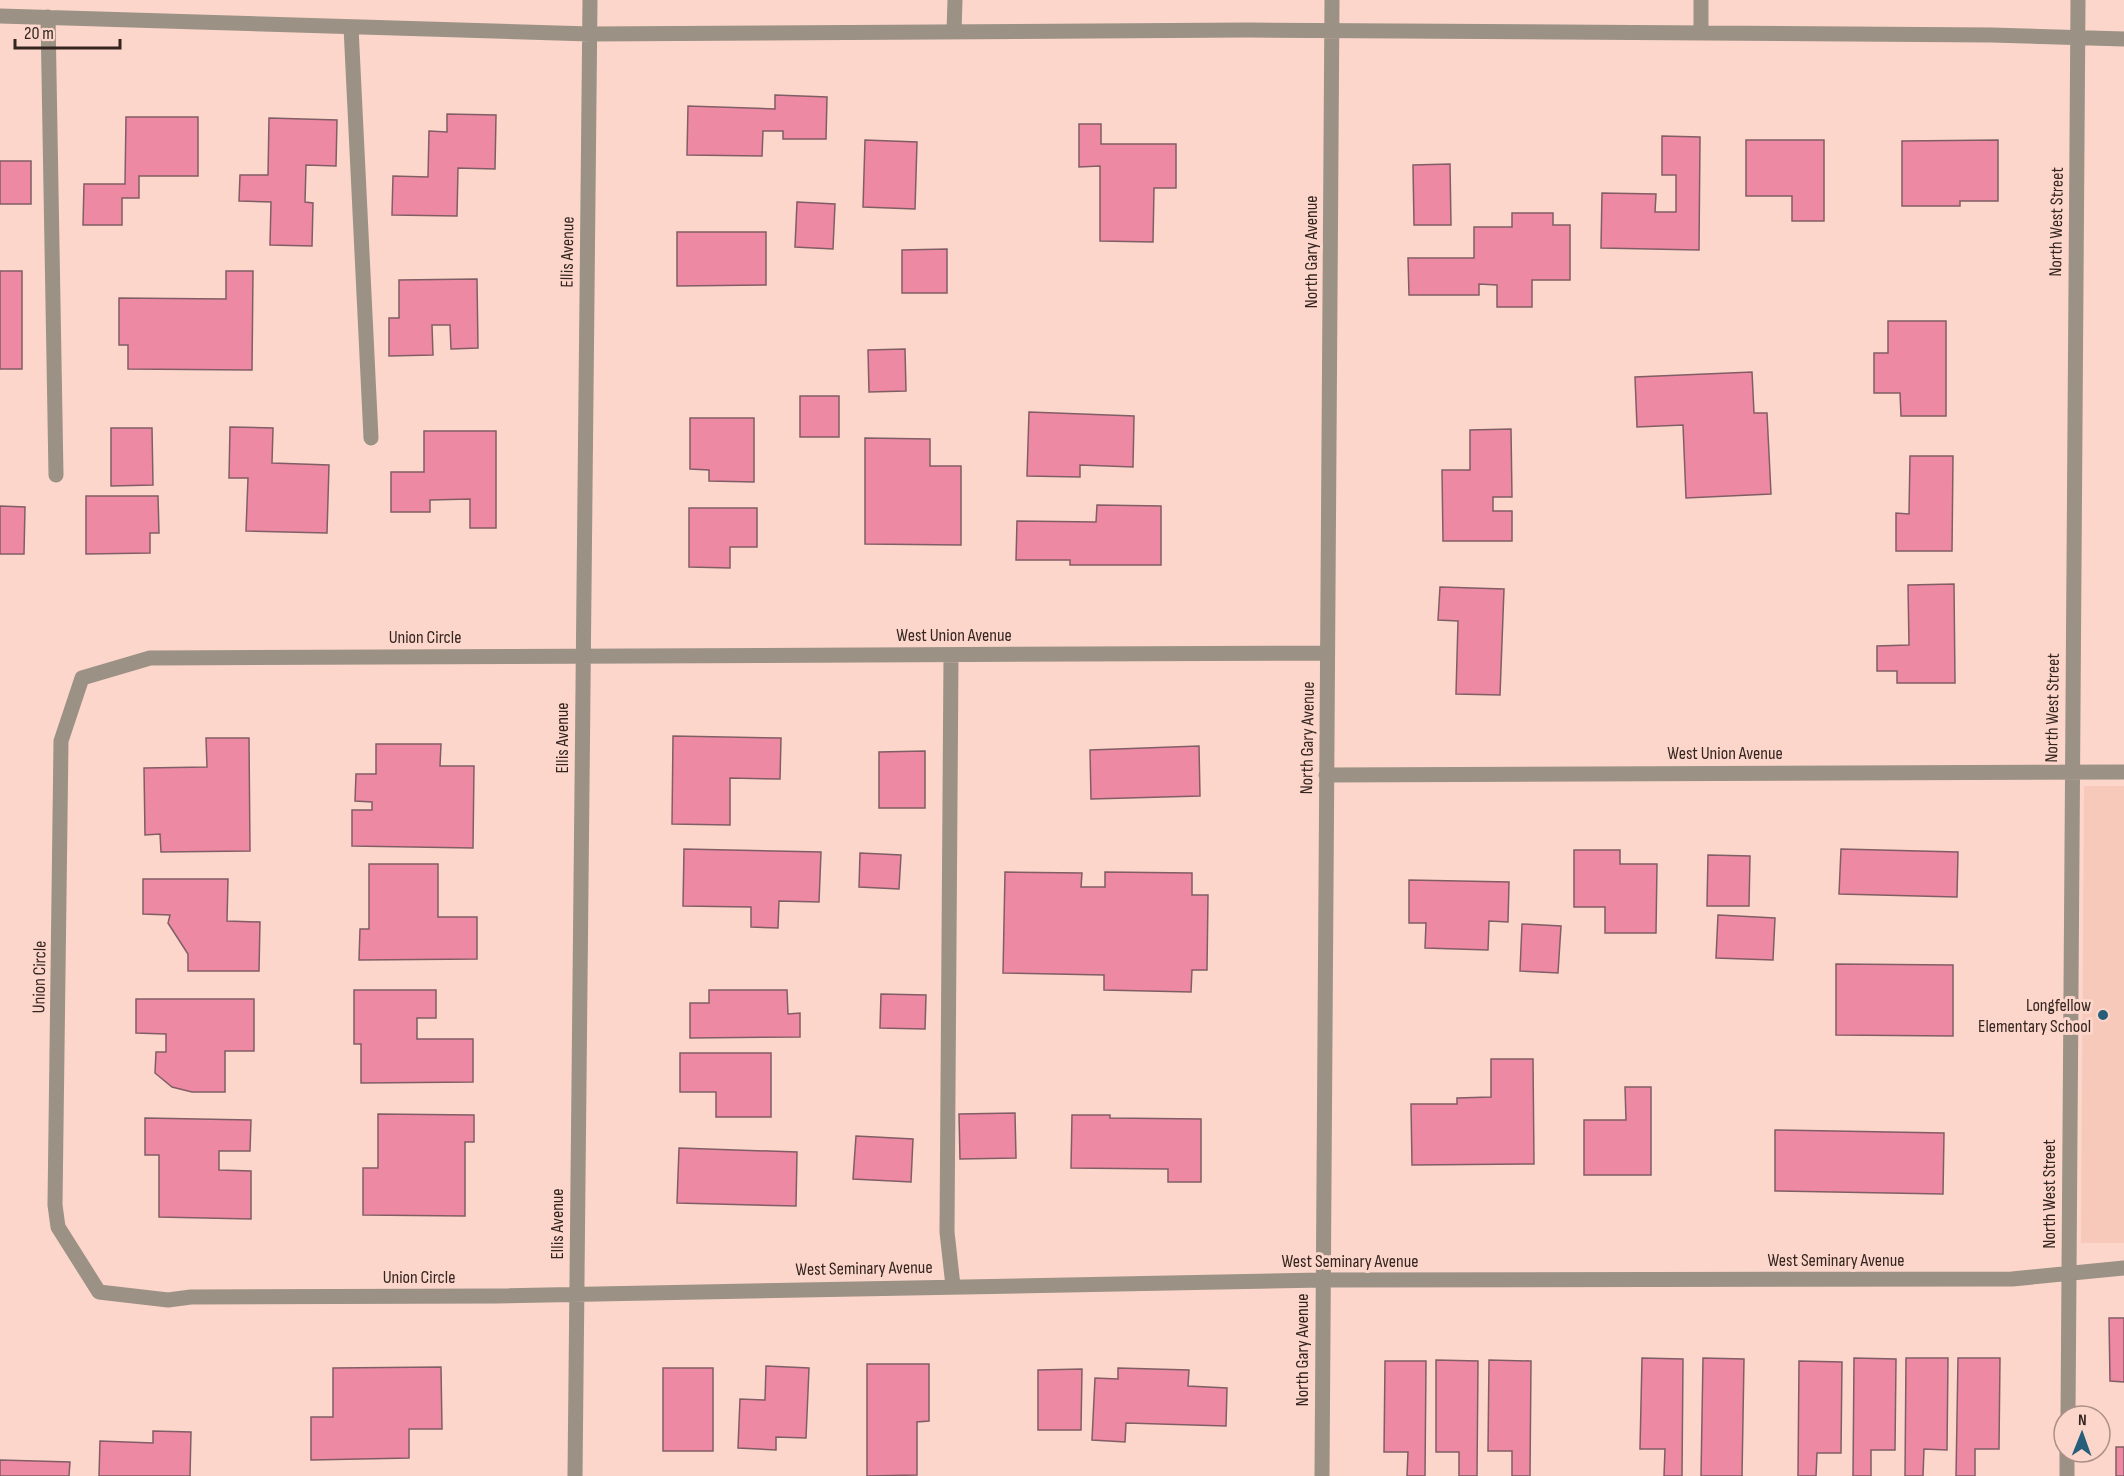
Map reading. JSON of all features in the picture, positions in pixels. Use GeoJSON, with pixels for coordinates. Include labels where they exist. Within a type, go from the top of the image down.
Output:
{"type":"FeatureCollection","features":[{"type":"Feature","properties":{"kind":"street","name":"Ellis Avenue"},"geometry":{"type":"LineString","coordinates":[[575,1476],[590,0]]}},
{"type":"Feature","properties":{"kind":"street"},"geometry":{"type":"LineString","coordinates":[[954,32],[955,0]]}},
{"type":"Feature","properties":{"kind":"street","name":"North Gary Avenue"},"geometry":{"type":"LineString","coordinates":[[1322,1476],[1332,0]]}},
{"type":"Feature","properties":{"kind":"street"},"geometry":{"type":"LineString","coordinates":[[1701,0],[1701,33]]}},
{"type":"Feature","properties":{"kind":"street","name":"North West Street"},"geometry":{"type":"LineString","coordinates":[[2068,1404],[2078,0]]}},
{"type":"Feature","properties":{"kind":"street"},"geometry":{"type":"LineString","coordinates":[[0,16],[590,34],[1701,33],[1992,35],[2124,39]]}},
{"type":"Feature","properties":{"kind":"street"},"geometry":{"type":"LineString","coordinates":[[48,17],[56,475]]}},
{"type":"Feature","properties":{"kind":"street"},"geometry":{"type":"LineString","coordinates":[[351,27],[371,438]]}},
{"type":"Feature","properties":{"kind":"street","name":"West Union Avenue"},"geometry":{"type":"LineString","coordinates":[[582,656],[1327,653]]}},
{"type":"Feature","properties":{"kind":"street"},"geometry":{"type":"LineString","coordinates":[[951,655],[947,1232],[953,1286]]}},
{"type":"Feature","properties":{"kind":"street","name":"Union Circle"},"geometry":{"type":"LineString","coordinates":[[576,1293],[168,1300],[99,1292],[58,1227],[55,1205],[61,741],[82,678],[150,658],[582,656]]}},
{"type":"Feature","properties":{"kind":"street","name":"West Union Avenue"},"geometry":{"type":"LineString","coordinates":[[1326,775],[2124,772]]}},
{"type":"Feature","properties":{"kind":"street","name":"West Seminary Avenue"},"geometry":{"type":"LineString","coordinates":[[576,1293],[1322,1280],[2012,1279],[2124,1268]]}},
{"type":"Feature","properties":{"kind":"shaded area","name":"Longfellow Elementary School"},"geometry":{"type":"Polygon","coordinates":[[[2084,786],[2124,786],[2124,1243],[2081,1243],[2084,786]]]}},
{"type":"Feature","properties":{"kind":"building"},"geometry":{"type":"Polygon","coordinates":[[[775,95],[827,97],[826,139],[783,139],[783,131],[763,131],[762,156],[687,155],[688,106],[775,109],[775,95]]]}},
{"type":"Feature","properties":{"kind":"building"},"geometry":{"type":"Polygon","coordinates":[[[447,114],[496,115],[495,169],[458,168],[457,216],[392,215],[393,176],[428,177],[429,131],[447,132],[447,114]]]}},
{"type":"Feature","properties":{"kind":"building"},"geometry":{"type":"Polygon","coordinates":[[[126,117],[198,117],[198,176],[139,176],[139,198],[122,198],[122,225],[83,225],[84,184],[125,184],[126,117]]]}},
{"type":"Feature","properties":{"kind":"building"},"geometry":{"type":"Polygon","coordinates":[[[269,118],[337,120],[336,166],[306,165],[305,202],[313,203],[312,246],[270,245],[271,202],[239,201],[240,175],[268,175],[269,118]]]}},
{"type":"Feature","properties":{"kind":"building"},"geometry":{"type":"Polygon","coordinates":[[[1079,124],[1101,124],[1101,144],[1176,144],[1176,188],[1154,188],[1153,242],[1100,241],[1100,166],[1079,167],[1079,124]]]}},
{"type":"Feature","properties":{"kind":"building"},"geometry":{"type":"Polygon","coordinates":[[[1662,136],[1700,137],[1699,250],[1601,248],[1602,193],[1656,194],[1655,212],[1676,212],[1676,175],[1662,175],[1662,136]]]}},
{"type":"Feature","properties":{"kind":"building"},"geometry":{"type":"Polygon","coordinates":[[[865,140],[917,142],[915,209],[863,207],[865,140]]]}},
{"type":"Feature","properties":{"kind":"building"},"geometry":{"type":"Polygon","coordinates":[[[1746,140],[1824,140],[1824,221],[1792,221],[1792,196],[1746,196],[1746,140]]]}},
{"type":"Feature","properties":{"kind":"building"},"geometry":{"type":"Polygon","coordinates":[[[1998,140],[1998,201],[1960,201],[1960,206],[1902,206],[1902,141],[1998,140]]]}},
{"type":"Feature","properties":{"kind":"building"},"geometry":{"type":"Polygon","coordinates":[[[0,161],[31,161],[31,204],[0,204],[0,161]]]}},
{"type":"Feature","properties":{"kind":"building"},"geometry":{"type":"Polygon","coordinates":[[[1450,164],[1451,225],[1414,225],[1413,165],[1450,164]]]}},
{"type":"Feature","properties":{"kind":"building"},"geometry":{"type":"Polygon","coordinates":[[[797,202],[835,204],[833,249],[795,247],[797,202]]]}},
{"type":"Feature","properties":{"kind":"building"},"geometry":{"type":"Polygon","coordinates":[[[1512,213],[1553,213],[1553,225],[1570,225],[1570,280],[1532,280],[1532,307],[1497,307],[1497,285],[1479,284],[1479,295],[1409,295],[1408,258],[1474,258],[1474,227],[1512,227],[1512,213]]]}},
{"type":"Feature","properties":{"kind":"building"},"geometry":{"type":"Polygon","coordinates":[[[677,232],[766,232],[766,285],[677,286],[677,232]]]}},
{"type":"Feature","properties":{"kind":"building"},"geometry":{"type":"Polygon","coordinates":[[[947,249],[947,293],[902,293],[902,250],[947,249]]]}},
{"type":"Feature","properties":{"kind":"building"},"geometry":{"type":"Polygon","coordinates":[[[0,271],[22,271],[22,369],[0,369],[0,271]]]}},
{"type":"Feature","properties":{"kind":"building"},"geometry":{"type":"Polygon","coordinates":[[[226,271],[253,271],[252,370],[128,369],[128,345],[119,345],[119,298],[226,299],[226,271]]]}},
{"type":"Feature","properties":{"kind":"building"},"geometry":{"type":"Polygon","coordinates":[[[477,279],[478,348],[451,349],[450,325],[432,325],[433,355],[389,356],[389,318],[399,318],[399,280],[477,279]]]}},
{"type":"Feature","properties":{"kind":"building"},"geometry":{"type":"Polygon","coordinates":[[[1888,321],[1946,321],[1946,416],[1901,416],[1900,393],[1874,393],[1874,353],[1888,353],[1888,321]]]}},
{"type":"Feature","properties":{"kind":"building"},"geometry":{"type":"Polygon","coordinates":[[[905,349],[906,391],[869,392],[868,350],[905,349]]]}},
{"type":"Feature","properties":{"kind":"building"},"geometry":{"type":"Polygon","coordinates":[[[1752,372],[1754,413],[1767,413],[1771,494],[1686,498],[1683,425],[1637,427],[1635,377],[1752,372]]]}},
{"type":"Feature","properties":{"kind":"building"},"geometry":{"type":"Polygon","coordinates":[[[800,396],[839,396],[839,437],[800,437],[800,396]]]}},
{"type":"Feature","properties":{"kind":"building"},"geometry":{"type":"Polygon","coordinates":[[[1029,412],[1134,416],[1133,467],[1080,465],[1080,477],[1027,476],[1029,412]]]}},
{"type":"Feature","properties":{"kind":"building"},"geometry":{"type":"Polygon","coordinates":[[[690,418],[754,418],[754,482],[709,481],[709,470],[690,469],[690,418]]]}},
{"type":"Feature","properties":{"kind":"building"},"geometry":{"type":"Polygon","coordinates":[[[230,427],[273,428],[272,463],[329,465],[327,533],[246,531],[248,478],[229,478],[230,427]]]}},
{"type":"Feature","properties":{"kind":"building"},"geometry":{"type":"Polygon","coordinates":[[[111,428],[152,428],[153,485],[111,486],[111,428]]]}},
{"type":"Feature","properties":{"kind":"building"},"geometry":{"type":"Polygon","coordinates":[[[1511,429],[1512,497],[1493,497],[1493,511],[1512,511],[1512,541],[1443,541],[1442,470],[1470,470],[1470,430],[1511,429]]]}},
{"type":"Feature","properties":{"kind":"building"},"geometry":{"type":"Polygon","coordinates":[[[424,431],[496,431],[496,528],[470,528],[470,499],[430,500],[430,512],[391,512],[391,472],[424,472],[424,431]]]}},
{"type":"Feature","properties":{"kind":"building"},"geometry":{"type":"Polygon","coordinates":[[[865,438],[930,439],[930,466],[961,466],[961,545],[865,544],[865,438]]]}},
{"type":"Feature","properties":{"kind":"building"},"geometry":{"type":"Polygon","coordinates":[[[1910,456],[1953,456],[1952,551],[1896,551],[1896,513],[1909,514],[1910,456]]]}},
{"type":"Feature","properties":{"kind":"building"},"geometry":{"type":"Polygon","coordinates":[[[86,496],[158,496],[159,533],[150,533],[150,553],[86,554],[86,496]]]}},
{"type":"Feature","properties":{"kind":"building"},"geometry":{"type":"Polygon","coordinates":[[[1097,505],[1161,506],[1161,565],[1070,565],[1070,560],[1016,560],[1017,521],[1096,522],[1097,505]]]}},
{"type":"Feature","properties":{"kind":"building"},"geometry":{"type":"Polygon","coordinates":[[[0,506],[25,507],[24,554],[0,554],[0,506]]]}},
{"type":"Feature","properties":{"kind":"building"},"geometry":{"type":"Polygon","coordinates":[[[689,508],[757,508],[757,547],[730,547],[730,568],[689,567],[689,508]]]}},
{"type":"Feature","properties":{"kind":"building"},"geometry":{"type":"Polygon","coordinates":[[[1954,584],[1955,683],[1897,683],[1897,671],[1877,671],[1877,646],[1909,645],[1908,585],[1954,584]]]}},
{"type":"Feature","properties":{"kind":"building"},"geometry":{"type":"Polygon","coordinates":[[[1440,587],[1504,589],[1500,695],[1456,694],[1458,621],[1438,620],[1440,587]]]}},
{"type":"Feature","properties":{"kind":"building"},"geometry":{"type":"Polygon","coordinates":[[[673,736],[781,738],[780,779],[730,778],[730,825],[672,824],[673,736]]]}},
{"type":"Feature","properties":{"kind":"building"},"geometry":{"type":"Polygon","coordinates":[[[206,738],[249,738],[250,851],[161,852],[160,834],[145,835],[144,768],[207,767],[206,738]]]}},
{"type":"Feature","properties":{"kind":"building"},"geometry":{"type":"Polygon","coordinates":[[[376,744],[441,744],[440,766],[474,766],[473,848],[352,846],[352,810],[372,810],[372,802],[355,801],[356,774],[376,774],[376,744]]]}},
{"type":"Feature","properties":{"kind":"building"},"geometry":{"type":"Polygon","coordinates":[[[1199,746],[1200,796],[1091,799],[1090,750],[1199,746]]]}},
{"type":"Feature","properties":{"kind":"building"},"geometry":{"type":"Polygon","coordinates":[[[925,751],[925,808],[879,808],[879,752],[925,751]]]}},
{"type":"Feature","properties":{"kind":"building"},"geometry":{"type":"Polygon","coordinates":[[[684,849],[821,852],[819,902],[779,901],[778,928],[751,927],[751,907],[683,906],[684,849]]]}},
{"type":"Feature","properties":{"kind":"building"},"geometry":{"type":"Polygon","coordinates":[[[1841,849],[1958,852],[1957,897],[1839,894],[1841,849]]]}},
{"type":"Feature","properties":{"kind":"building"},"geometry":{"type":"Polygon","coordinates":[[[1574,850],[1620,850],[1620,864],[1657,864],[1656,933],[1605,933],[1605,907],[1574,907],[1574,850]]]}},
{"type":"Feature","properties":{"kind":"building"},"geometry":{"type":"Polygon","coordinates":[[[860,853],[901,855],[899,889],[859,887],[860,853]]]}},
{"type":"Feature","properties":{"kind":"building"},"geometry":{"type":"Polygon","coordinates":[[[1708,855],[1750,856],[1749,906],[1707,906],[1708,855]]]}},
{"type":"Feature","properties":{"kind":"building"},"geometry":{"type":"Polygon","coordinates":[[[369,864],[438,864],[438,917],[477,917],[477,959],[359,960],[360,929],[369,929],[369,864]]]}},
{"type":"Feature","properties":{"kind":"building"},"geometry":{"type":"Polygon","coordinates":[[[1005,872],[1082,873],[1081,887],[1105,887],[1105,872],[1192,873],[1192,895],[1208,895],[1207,970],[1192,970],[1191,992],[1104,990],[1104,975],[1003,973],[1005,872]]]}},
{"type":"Feature","properties":{"kind":"building"},"geometry":{"type":"Polygon","coordinates":[[[143,879],[228,879],[227,921],[260,922],[259,971],[188,971],[188,954],[168,923],[170,915],[143,914],[143,879]]]}},
{"type":"Feature","properties":{"kind":"building"},"geometry":{"type":"Polygon","coordinates":[[[1409,880],[1509,882],[1508,922],[1489,921],[1488,950],[1425,948],[1426,923],[1409,923],[1409,880]]]}},
{"type":"Feature","properties":{"kind":"building"},"geometry":{"type":"Polygon","coordinates":[[[1718,915],[1775,918],[1773,960],[1716,958],[1718,915]]]}},
{"type":"Feature","properties":{"kind":"building"},"geometry":{"type":"Polygon","coordinates":[[[1522,924],[1561,926],[1558,973],[1520,971],[1522,924]]]}},
{"type":"Feature","properties":{"kind":"building"},"geometry":{"type":"Polygon","coordinates":[[[1836,964],[1953,965],[1953,1036],[1836,1035],[1836,964]]]}},
{"type":"Feature","properties":{"kind":"building"},"geometry":{"type":"Polygon","coordinates":[[[354,990],[436,990],[436,1018],[417,1018],[417,1039],[473,1039],[473,1082],[361,1083],[361,1044],[354,1044],[354,990]]]}},
{"type":"Feature","properties":{"kind":"building"},"geometry":{"type":"Polygon","coordinates":[[[709,990],[787,990],[788,1014],[800,1013],[800,1037],[690,1038],[690,1003],[709,1003],[709,990]]]}},
{"type":"Feature","properties":{"kind":"building"},"geometry":{"type":"Polygon","coordinates":[[[881,994],[926,995],[925,1029],[880,1028],[881,994]]]}},
{"type":"Feature","properties":{"kind":"building"},"geometry":{"type":"Polygon","coordinates":[[[136,999],[254,999],[254,1051],[225,1051],[225,1092],[192,1092],[172,1087],[155,1073],[156,1052],[166,1052],[166,1034],[136,1033],[136,999]]]}},
{"type":"Feature","properties":{"kind":"building"},"geometry":{"type":"Polygon","coordinates":[[[680,1053],[771,1053],[771,1117],[716,1117],[716,1092],[680,1092],[680,1053]]]}},
{"type":"Feature","properties":{"kind":"building"},"geometry":{"type":"Polygon","coordinates":[[[1491,1059],[1533,1059],[1534,1164],[1412,1165],[1411,1104],[1457,1104],[1457,1098],[1491,1097],[1491,1059]]]}},
{"type":"Feature","properties":{"kind":"building"},"geometry":{"type":"Polygon","coordinates":[[[1625,1087],[1651,1087],[1651,1175],[1584,1175],[1584,1120],[1626,1120],[1625,1087]]]}},
{"type":"Feature","properties":{"kind":"building"},"geometry":{"type":"Polygon","coordinates":[[[1015,1113],[1016,1158],[960,1159],[959,1114],[1015,1113]]]}},
{"type":"Feature","properties":{"kind":"building"},"geometry":{"type":"Polygon","coordinates":[[[378,1114],[474,1115],[474,1142],[465,1142],[465,1216],[363,1215],[363,1168],[378,1168],[378,1114]]]}},
{"type":"Feature","properties":{"kind":"building"},"geometry":{"type":"Polygon","coordinates":[[[1072,1115],[1110,1115],[1110,1118],[1201,1119],[1201,1182],[1168,1182],[1168,1169],[1071,1168],[1072,1115]]]}},
{"type":"Feature","properties":{"kind":"building"},"geometry":{"type":"Polygon","coordinates":[[[145,1118],[251,1120],[250,1151],[219,1151],[219,1170],[251,1171],[251,1219],[159,1217],[159,1155],[145,1155],[145,1118]]]}},
{"type":"Feature","properties":{"kind":"building"},"geometry":{"type":"Polygon","coordinates":[[[1775,1130],[1944,1133],[1943,1194],[1775,1191],[1775,1130]]]}},
{"type":"Feature","properties":{"kind":"building"},"geometry":{"type":"Polygon","coordinates":[[[856,1136],[913,1139],[911,1182],[853,1179],[856,1136]]]}},
{"type":"Feature","properties":{"kind":"building"},"geometry":{"type":"Polygon","coordinates":[[[679,1148],[797,1152],[796,1206],[677,1203],[679,1148]]]}},
{"type":"Feature","properties":{"kind":"building"},"geometry":{"type":"Polygon","coordinates":[[[2109,1318],[2124,1318],[2124,1382],[2110,1381],[2109,1318]]]}},
{"type":"Feature","properties":{"kind":"building"},"geometry":{"type":"Polygon","coordinates":[[[1642,1358],[1683,1359],[1682,1476],[1664,1476],[1665,1449],[1640,1449],[1642,1358]]]}},
{"type":"Feature","properties":{"kind":"building"},"geometry":{"type":"Polygon","coordinates":[[[1703,1358],[1744,1359],[1742,1476],[1701,1476],[1703,1358]]]}},
{"type":"Feature","properties":{"kind":"building"},"geometry":{"type":"Polygon","coordinates":[[[1854,1358],[1896,1359],[1895,1450],[1871,1450],[1871,1476],[1853,1476],[1854,1358]]]}},
{"type":"Feature","properties":{"kind":"building"},"geometry":{"type":"Polygon","coordinates":[[[1906,1358],[1948,1358],[1947,1450],[1924,1449],[1923,1476],[1905,1476],[1906,1358]]]}},
{"type":"Feature","properties":{"kind":"building"},"geometry":{"type":"Polygon","coordinates":[[[1958,1358],[2000,1358],[1999,1449],[1975,1449],[1975,1476],[1956,1476],[1958,1358]]]}},
{"type":"Feature","properties":{"kind":"building"},"geometry":{"type":"Polygon","coordinates":[[[1436,1360],[1478,1361],[1477,1476],[1459,1476],[1459,1452],[1436,1452],[1436,1360]]]}},
{"type":"Feature","properties":{"kind":"building"},"geometry":{"type":"Polygon","coordinates":[[[1489,1360],[1531,1361],[1530,1476],[1512,1476],[1512,1451],[1488,1451],[1489,1360]]]}},
{"type":"Feature","properties":{"kind":"building"},"geometry":{"type":"Polygon","coordinates":[[[1385,1361],[1426,1361],[1425,1476],[1407,1476],[1408,1452],[1384,1452],[1385,1361]]]}},
{"type":"Feature","properties":{"kind":"building"},"geometry":{"type":"Polygon","coordinates":[[[1799,1361],[1842,1362],[1841,1453],[1817,1453],[1816,1476],[1798,1476],[1799,1361]]]}},
{"type":"Feature","properties":{"kind":"building"},"geometry":{"type":"Polygon","coordinates":[[[867,1364],[929,1364],[929,1421],[917,1422],[917,1475],[867,1476],[867,1364]]]}},
{"type":"Feature","properties":{"kind":"building"},"geometry":{"type":"Polygon","coordinates":[[[766,1366],[809,1368],[806,1438],[776,1437],[776,1450],[738,1448],[740,1399],[765,1400],[766,1366]]]}},
{"type":"Feature","properties":{"kind":"building"},"geometry":{"type":"Polygon","coordinates":[[[441,1367],[442,1429],[409,1429],[409,1458],[311,1460],[311,1417],[333,1417],[333,1368],[441,1367]]]}},
{"type":"Feature","properties":{"kind":"building"},"geometry":{"type":"Polygon","coordinates":[[[663,1368],[713,1368],[713,1451],[663,1451],[663,1368]]]}},
{"type":"Feature","properties":{"kind":"building"},"geometry":{"type":"Polygon","coordinates":[[[1118,1368],[1189,1370],[1188,1386],[1227,1388],[1226,1426],[1126,1423],[1125,1442],[1092,1440],[1095,1378],[1118,1379],[1118,1368]]]}},
{"type":"Feature","properties":{"kind":"building"},"geometry":{"type":"Polygon","coordinates":[[[1082,1369],[1081,1430],[1038,1430],[1038,1370],[1082,1369]]]}},
{"type":"Feature","properties":{"kind":"building"},"geometry":{"type":"Polygon","coordinates":[[[153,1431],[191,1432],[190,1476],[99,1476],[100,1441],[153,1443],[153,1431]]]}},
{"type":"Feature","properties":{"kind":"building"},"geometry":{"type":"Polygon","coordinates":[[[2116,1447],[2124,1447],[2124,1476],[2116,1476],[2116,1447]]]}},
{"type":"Feature","properties":{"kind":"building"},"geometry":{"type":"Polygon","coordinates":[[[0,1460],[70,1462],[69,1476],[0,1476],[0,1460]]]}},
{"type":"Feature","properties":{"kind":"place","name":"Longfellow Elementary School"},"geometry":{"type":"Point","coordinates":[2103,1015]}}]}
